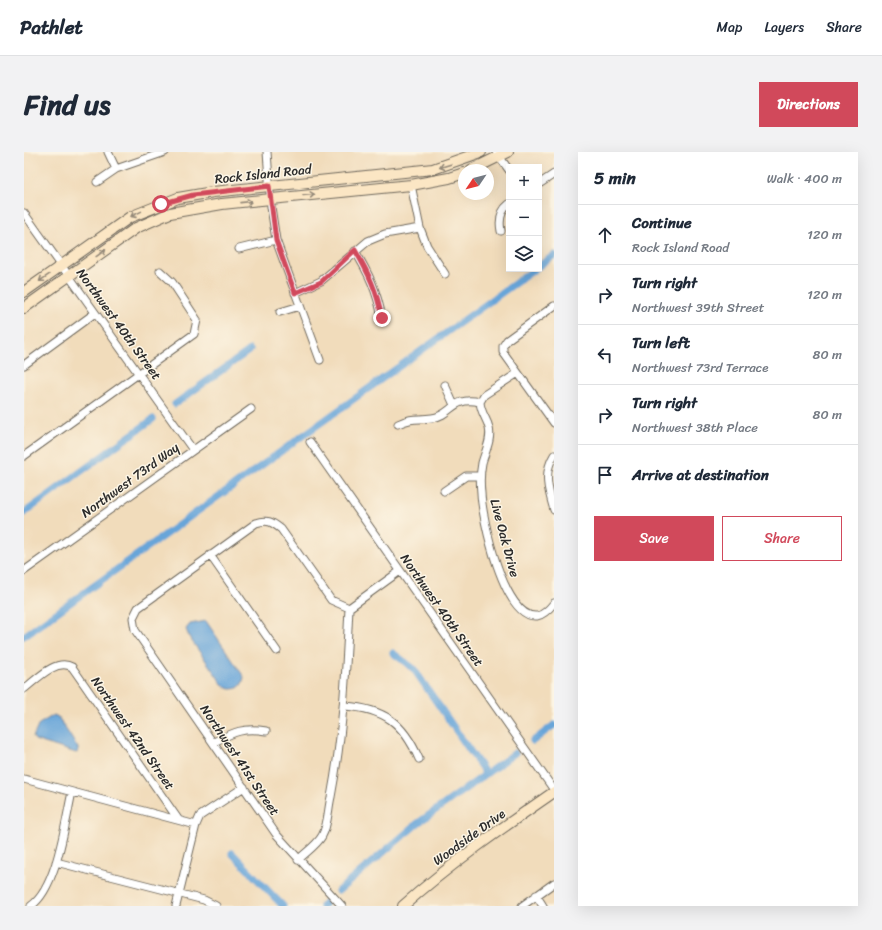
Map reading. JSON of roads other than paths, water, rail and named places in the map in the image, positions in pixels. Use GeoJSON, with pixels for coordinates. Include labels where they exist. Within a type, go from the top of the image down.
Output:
{"type":"FeatureCollection","features":[{"type":"Feature","properties":{"kind":"main road","name":"Rock Island Road"},"geometry":{"type":"LineString","coordinates":[[24,292],[130,217],[161,204],[193,195],[433,170],[481,152]]}},
{"type":"Feature","properties":{"kind":"main road"},"geometry":{"type":"LineString","coordinates":[[482,164],[501,154]]}},
{"type":"Feature","properties":{"kind":"main road","name":"Rock Island Road"},"geometry":{"type":"LineString","coordinates":[[24,308],[136,228],[152,220],[192,208],[411,185],[458,175]]}},
{"type":"Feature","properties":{"kind":"main road","name":"Woodside Drive"},"geometry":{"type":"LineString","coordinates":[[403,906],[431,881],[554,791]]}},
{"type":"Feature","properties":{"kind":"street"},"geometry":{"type":"LineString","coordinates":[[108,152],[116,169]]}},
{"type":"Feature","properties":{"kind":"street"},"geometry":{"type":"LineString","coordinates":[[97,182],[116,169],[165,152]]}},
{"type":"Feature","properties":{"kind":"street"},"geometry":{"type":"LineString","coordinates":[[267,152],[270,199],[276,240],[320,360]]}},
{"type":"Feature","properties":{"kind":"street"},"geometry":{"type":"LineString","coordinates":[[501,154],[506,164]]}},
{"type":"Feature","properties":{"kind":"street"},"geometry":{"type":"LineString","coordinates":[[542,183],[553,178]]}},
{"type":"Feature","properties":{"kind":"street"},"geometry":{"type":"LineString","coordinates":[[411,185],[420,228],[427,246],[445,274]]}},
{"type":"Feature","properties":{"kind":"street"},"geometry":{"type":"LineString","coordinates":[[501,231],[499,224],[501,215],[506,208]]}},
{"type":"Feature","properties":{"kind":"street","name":"Northwest 40th Street"},"geometry":{"type":"LineString","coordinates":[[24,214],[193,450]]}},
{"type":"Feature","properties":{"kind":"street"},"geometry":{"type":"LineString","coordinates":[[295,293],[321,282],[355,250],[368,241],[385,234],[420,228]]}},
{"type":"Feature","properties":{"kind":"street"},"geometry":{"type":"LineString","coordinates":[[239,249],[276,240]]}},
{"type":"Feature","properties":{"kind":"street"},"geometry":{"type":"LineString","coordinates":[[355,250],[371,278],[378,297],[382,318]]}},
{"type":"Feature","properties":{"kind":"street"},"geometry":{"type":"LineString","coordinates":[[24,456],[194,334],[197,327],[197,320],[172,282],[160,271]]}},
{"type":"Feature","properties":{"kind":"street"},"geometry":{"type":"LineString","coordinates":[[280,312],[300,306]]}},
{"type":"Feature","properties":{"kind":"street"},"geometry":{"type":"LineString","coordinates":[[553,309],[507,340],[503,346],[503,352],[554,423]]}},
{"type":"Feature","properties":{"kind":"street"},"geometry":{"type":"LineString","coordinates":[[24,364],[96,313]]}},
{"type":"Feature","properties":{"kind":"street"},"geometry":{"type":"LineString","coordinates":[[398,424],[410,418],[432,418],[440,416],[454,405],[462,401],[480,402],[484,395],[518,373]]}},
{"type":"Feature","properties":{"kind":"street"},"geometry":{"type":"LineString","coordinates":[[445,386],[454,405]]}},
{"type":"Feature","properties":{"kind":"street","name":"Live Oak Drive"},"geometry":{"type":"LineString","coordinates":[[480,402],[481,411],[489,427],[490,438],[480,476],[481,496],[485,521],[505,587],[522,611],[529,615],[538,616],[545,613],[554,604]]}},
{"type":"Feature","properties":{"kind":"street","name":"Northwest 73rd Way"},"geometry":{"type":"LineString","coordinates":[[24,571],[251,409]]}},
{"type":"Feature","properties":{"kind":"street","name":"Northwest 40th Street"},"geometry":{"type":"LineString","coordinates":[[310,442],[554,791]]}},
{"type":"Feature","properties":{"kind":"street"},"geometry":{"type":"LineString","coordinates":[[554,455],[548,464],[546,474],[554,510]]}},
{"type":"Feature","properties":{"kind":"street"},"geometry":{"type":"LineString","coordinates":[[444,490],[466,476],[480,476]]}},
{"type":"Feature","properties":{"kind":"street"},"geometry":{"type":"LineString","coordinates":[[277,651],[210,555],[256,523],[265,520],[273,522],[281,529],[331,600],[349,608]]}},
{"type":"Feature","properties":{"kind":"street","name":"Northwest 41st Street"},"geometry":{"type":"LineString","coordinates":[[210,555],[138,608],[133,618],[135,630],[214,742],[276,834],[298,860],[342,906]]}},
{"type":"Feature","properties":{"kind":"street"},"geometry":{"type":"LineString","coordinates":[[349,608],[400,571]]}},
{"type":"Feature","properties":{"kind":"street"},"geometry":{"type":"LineString","coordinates":[[298,860],[318,842],[323,834],[335,775],[345,706],[349,608]]}},
{"type":"Feature","properties":{"kind":"street","name":"Northwest 42nd Street"},"geometry":{"type":"LineString","coordinates":[[24,688],[56,666],[65,663],[72,667],[178,819]]}},
{"type":"Feature","properties":{"kind":"street"},"geometry":{"type":"LineString","coordinates":[[345,706],[362,707],[393,720],[408,736],[419,759]]}},
{"type":"Feature","properties":{"kind":"street"},"geometry":{"type":"LineString","coordinates":[[214,742],[241,730],[251,728],[266,731]]}},
{"type":"Feature","properties":{"kind":"street"},"geometry":{"type":"LineString","coordinates":[[24,779],[196,825]]}},
{"type":"Feature","properties":{"kind":"street"},"geometry":{"type":"LineString","coordinates":[[176,906],[196,825],[200,816],[244,787]]}},
{"type":"Feature","properties":{"kind":"street"},"geometry":{"type":"LineString","coordinates":[[31,906],[44,894],[56,862],[72,792]]}},
{"type":"Feature","properties":{"kind":"street"},"geometry":{"type":"LineString","coordinates":[[56,862],[179,895],[204,900],[216,906]]}},
{"type":"Feature","properties":{"kind":"street"},"geometry":{"type":"LineString","coordinates":[[522,906],[554,883]]}},
{"type":"Feature","properties":{"kind":"street"},"geometry":{"type":"LineString","coordinates":[[536,895],[543,906]]}},
{"type":"Feature","properties":{"kind":"water"},"geometry":{"type":"Polygon","coordinates":[[[206,621],[244,677],[240,687],[238,688],[229,689],[223,685],[189,637],[186,629],[190,624],[206,621]]]}},
{"type":"Feature","properties":{"kind":"water"},"geometry":{"type":"Polygon","coordinates":[[[54,715],[58,717],[78,748],[78,752],[76,753],[35,740],[33,737],[39,724],[54,715]]]}},
{"type":"Feature","properties":{"kind":"waterway"},"geometry":{"type":"LineString","coordinates":[[542,264],[554,255]]}},
{"type":"Feature","properties":{"kind":"waterway"},"geometry":{"type":"LineString","coordinates":[[24,636],[531,272]]}},
{"type":"Feature","properties":{"kind":"waterway"},"geometry":{"type":"LineString","coordinates":[[175,404],[250,350]]}},
{"type":"Feature","properties":{"kind":"waterway"},"geometry":{"type":"LineString","coordinates":[[24,513],[153,419]]}},
{"type":"Feature","properties":{"kind":"waterway"},"geometry":{"type":"LineString","coordinates":[[393,653],[413,668],[486,774]]}},
{"type":"Feature","properties":{"kind":"waterway"},"geometry":{"type":"LineString","coordinates":[[533,741],[554,725]]}},
{"type":"Feature","properties":{"kind":"waterway"},"geometry":{"type":"LineString","coordinates":[[338,891],[418,823],[515,753]]}},
{"type":"Feature","properties":{"kind":"waterway"},"geometry":{"type":"LineString","coordinates":[[232,853],[283,906]]}},
{"type":"Feature","properties":{"kind":"waterway"},"geometry":{"type":"LineString","coordinates":[[322,906],[327,901]]}}]}
